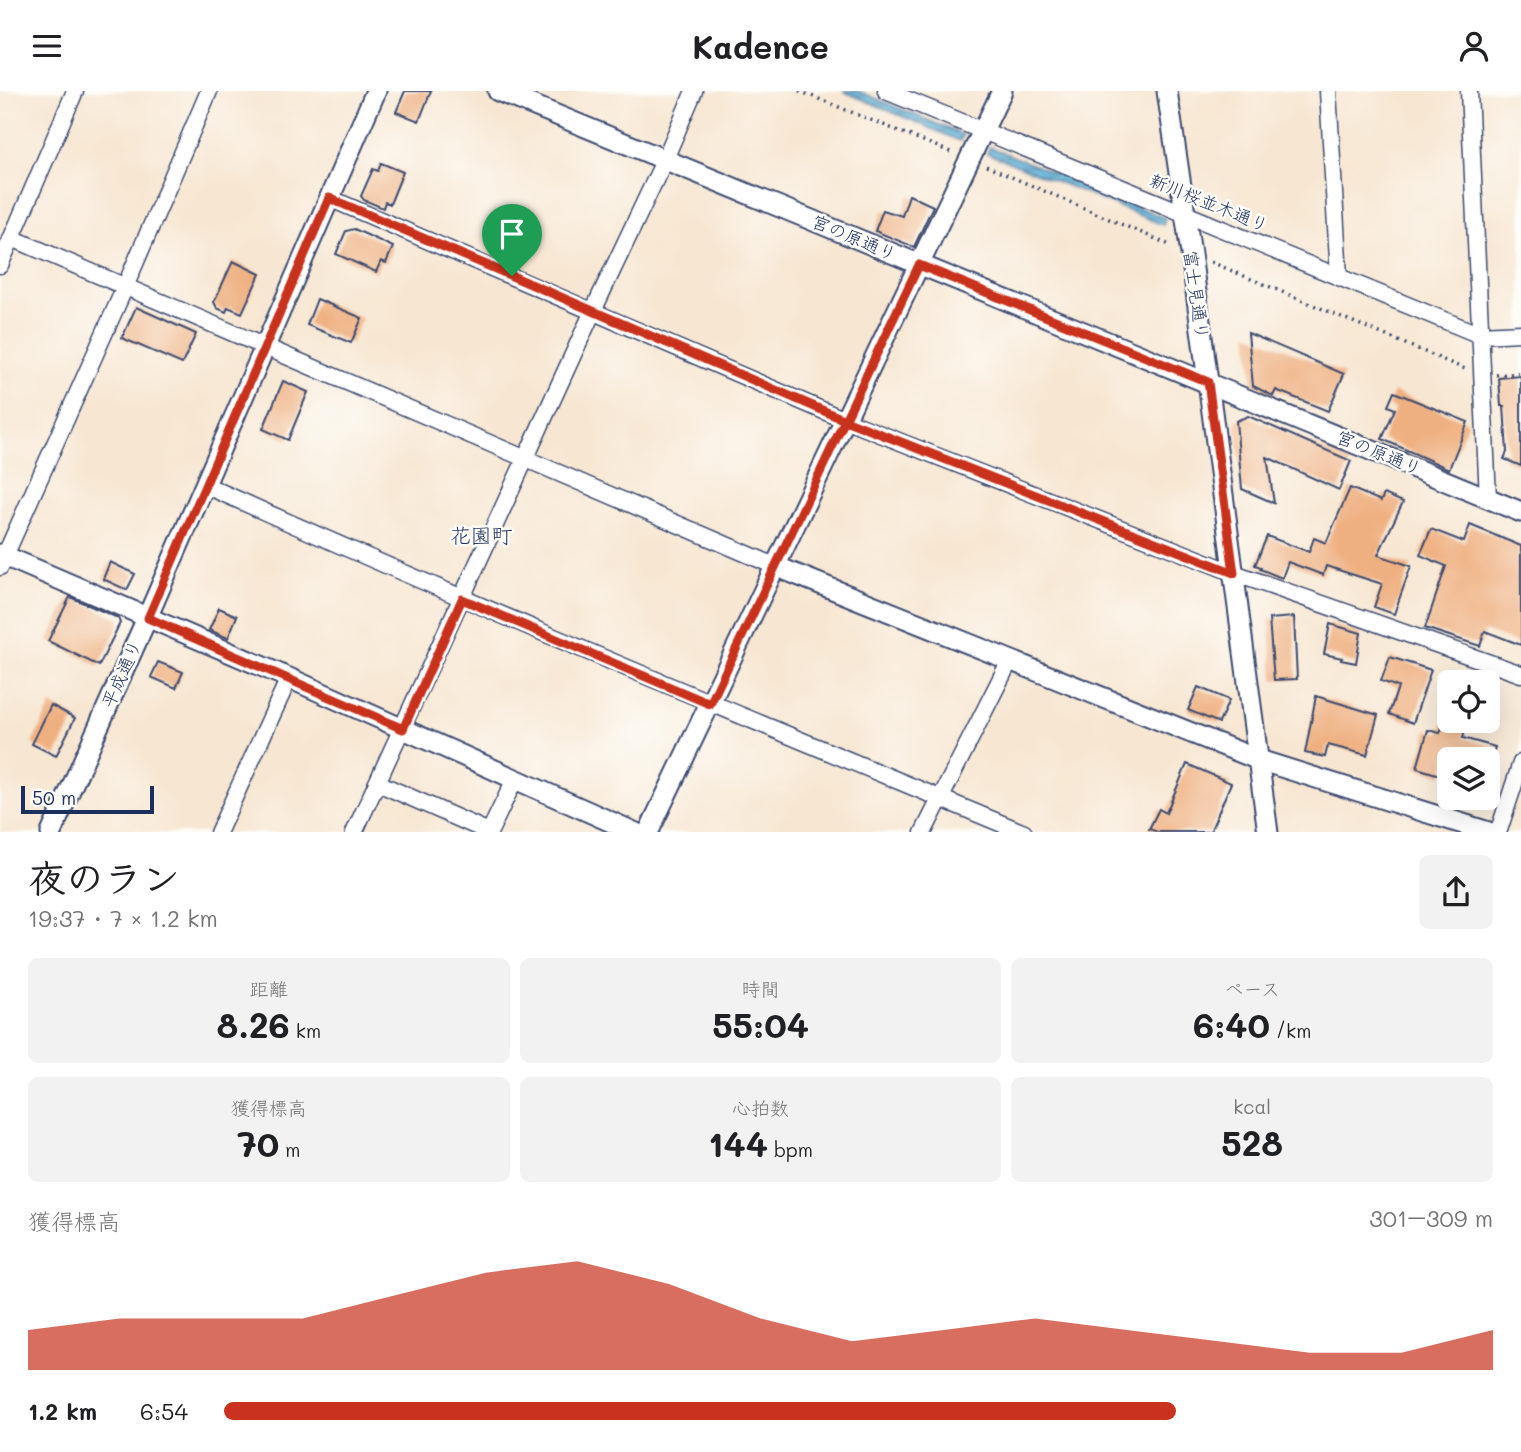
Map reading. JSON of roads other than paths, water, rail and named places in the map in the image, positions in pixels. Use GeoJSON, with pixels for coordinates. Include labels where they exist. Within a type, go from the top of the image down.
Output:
{"type":"FeatureCollection","features":[{"type":"Feature","properties":{"kind":"street"},"geometry":{"type":"LineString","coordinates":[[0,265],[75,91]]}},
{"type":"Feature","properties":{"kind":"street"},"geometry":{"type":"LineString","coordinates":[[209,91],[125,287],[2,559],[289,678],[636,832]]}},
{"type":"Feature","properties":{"kind":"street","name":"平成通り"},"geometry":{"type":"LineString","coordinates":[[51,832],[148,618],[376,91]]}},
{"type":"Feature","properties":{"kind":"street","name":"宮の原通り"},"geometry":{"type":"LineString","coordinates":[[498,91],[1521,512]]}},
{"type":"Feature","properties":{"kind":"street"},"geometry":{"type":"LineString","coordinates":[[355,832],[694,91]]}},
{"type":"Feature","properties":{"kind":"street","name":"新川桜並木通り"},"geometry":{"type":"LineString","coordinates":[[886,91],[1480,335],[1521,333]]}},
{"type":"Feature","properties":{"kind":"street"},"geometry":{"type":"LineString","coordinates":[[648,832],[1002,91]]}},
{"type":"Feature","properties":{"kind":"street","name":"富士見通り"},"geometry":{"type":"LineString","coordinates":[[1167,91],[1268,832]]}},
{"type":"Feature","properties":{"kind":"street"},"geometry":{"type":"LineString","coordinates":[[1328,91],[1339,277]]}},
{"type":"Feature","properties":{"kind":"street"},"geometry":{"type":"LineString","coordinates":[[1469,91],[1488,498]]}},
{"type":"Feature","properties":{"kind":"street"},"geometry":{"type":"LineString","coordinates":[[329,198],[845,420],[1234,573],[1521,674]]}},
{"type":"Feature","properties":{"kind":"street"},"geometry":{"type":"LineString","coordinates":[[12,238],[775,566],[1259,760],[1492,832]]}},
{"type":"Feature","properties":{"kind":"street"},"geometry":{"type":"LineString","coordinates":[[205,485],[462,599],[1024,832]]}},
{"type":"Feature","properties":{"kind":"street"},"geometry":{"type":"LineString","coordinates":[[923,832],[1010,660]]}},
{"type":"Feature","properties":{"kind":"street"},"geometry":{"type":"LineString","coordinates":[[218,832],[289,678]]}},
{"type":"Feature","properties":{"kind":"street"},"geometry":{"type":"LineString","coordinates":[[1498,832],[1521,763]]}},
{"type":"Feature","properties":{"kind":"street"},"geometry":{"type":"LineString","coordinates":[[378,783],[489,832],[515,779]]}},
{"type":"Feature","properties":{"kind":"street"},"geometry":{"type":"LineString","coordinates":[[448,832],[455,817]]}},
{"type":"Feature","properties":{"kind":"water"},"geometry":{"type":"Polygon","coordinates":[[[843,91],[858,91],[963,135],[960,141],[843,91]]]}},
{"type":"Feature","properties":{"kind":"water"},"geometry":{"type":"Polygon","coordinates":[[[990,147],[1165,218],[1163,225],[987,153],[990,147]]]}},
{"type":"Feature","properties":{"kind":"district","name":"花園町"},"geometry":{"type":"Point","coordinates":[481,536]}}]}
